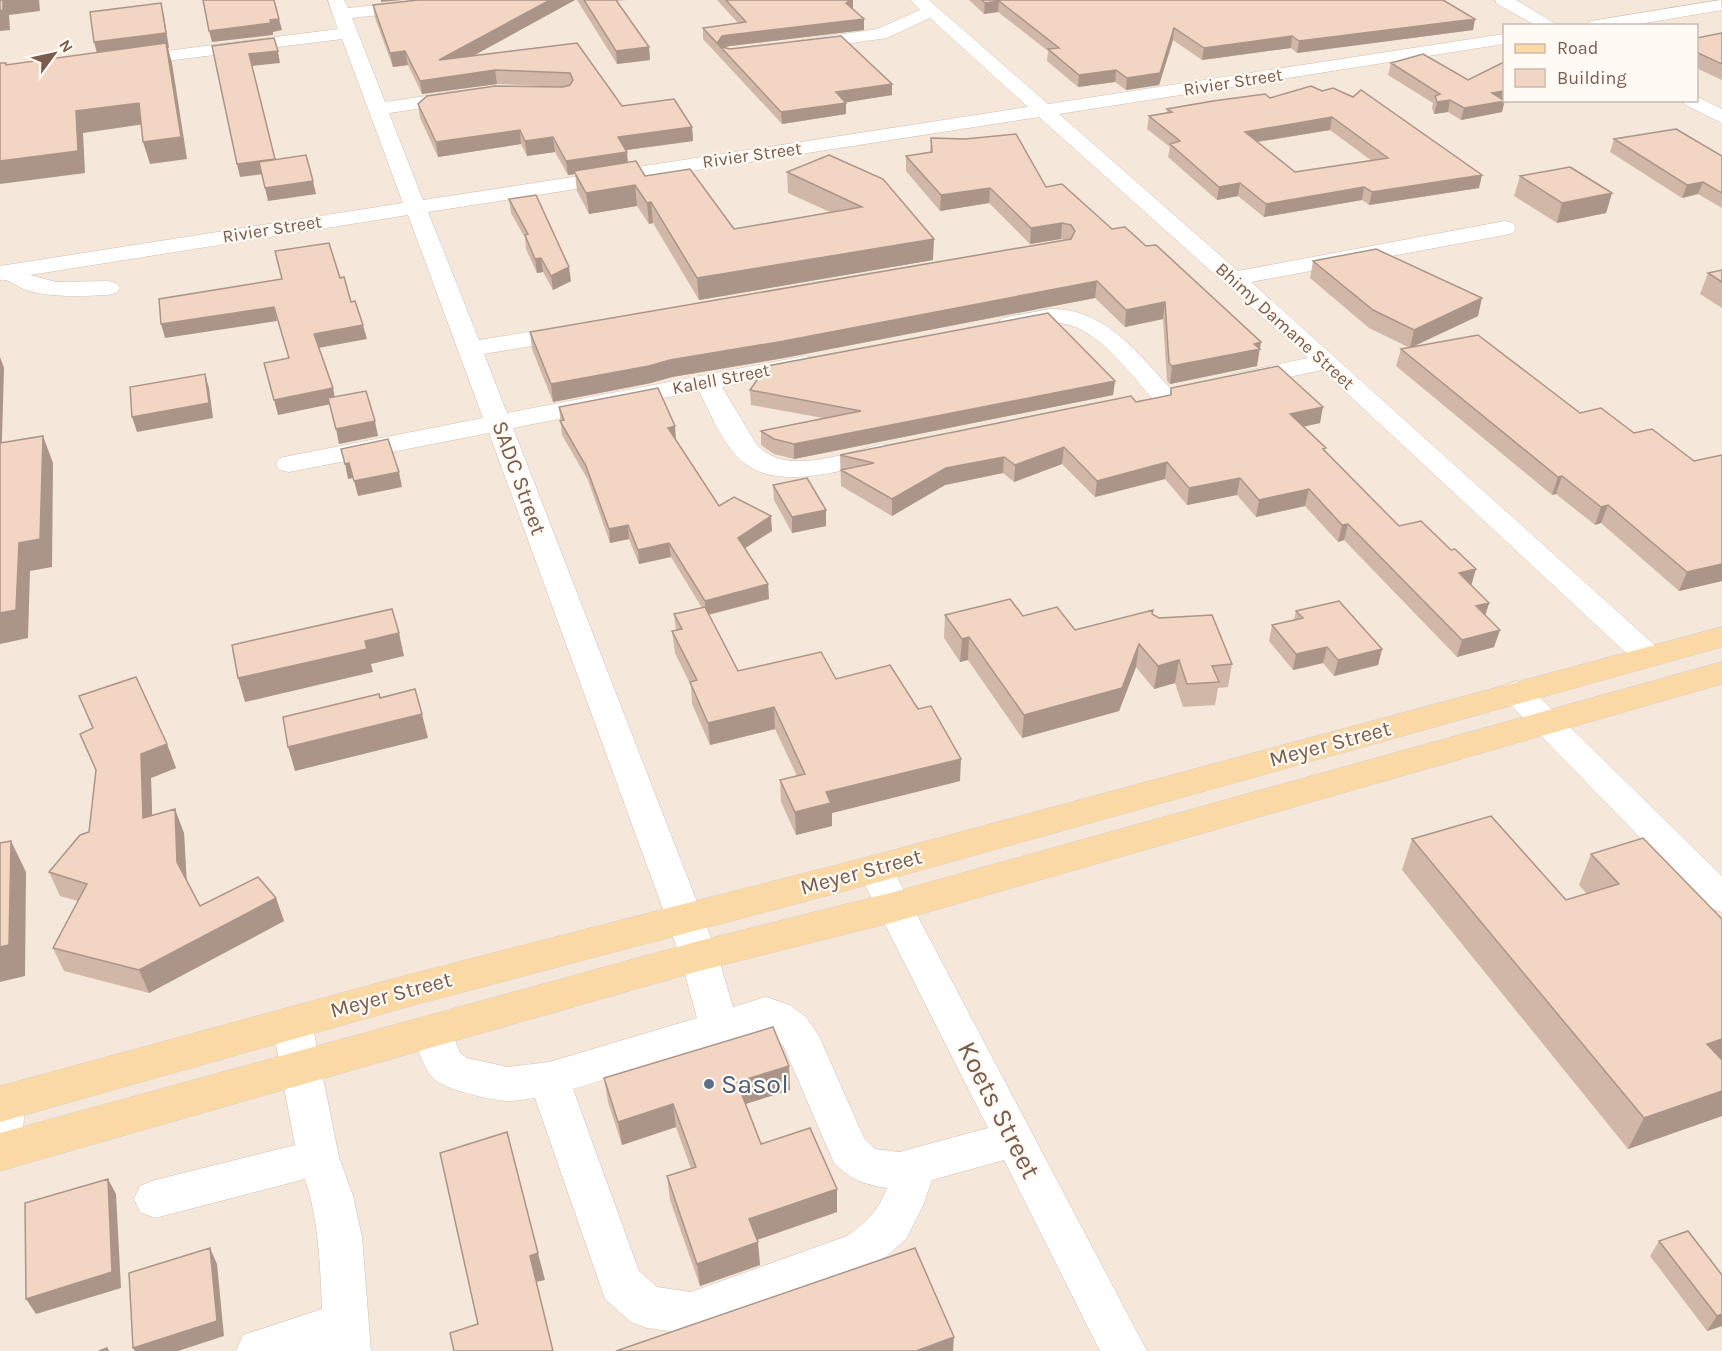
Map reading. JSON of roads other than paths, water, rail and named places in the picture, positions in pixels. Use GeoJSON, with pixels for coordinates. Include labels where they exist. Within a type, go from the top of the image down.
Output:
{"type":"FeatureCollection","features":[{"type":"Feature","properties":{"kind":"main road","name":"Meyer Street"},"geometry":{"type":"LineString","coordinates":[[2,1104],[291,1023],[875,868],[1722,637]]}},
{"type":"Feature","properties":{"kind":"main road"},"geometry":{"type":"LineString","coordinates":[[0,1152],[699,956],[894,907],[1722,673]]}},
{"type":"Feature","properties":{"kind":"street"},"geometry":{"type":"LineString","coordinates":[[105,64],[342,16],[471,0]]}},
{"type":"Feature","properties":{"kind":"street"},"geometry":{"type":"LineString","coordinates":[[1503,0],[1547,24]]}},
{"type":"Feature","properties":{"kind":"street"},"geometry":{"type":"LineString","coordinates":[[1603,24],[1722,4]]}},
{"type":"Feature","properties":{"kind":"street"},"geometry":{"type":"LineString","coordinates":[[788,47],[881,34],[925,6]]}},
{"type":"Feature","properties":{"kind":"street","name":"Bhimy Damane Street"},"geometry":{"type":"LineString","coordinates":[[925,6],[1327,362],[1648,656]]}},
{"type":"Feature","properties":{"kind":"street","name":"SADC Street"},"geometry":{"type":"LineString","coordinates":[[342,16],[471,349],[683,919],[699,956],[719,1026]]}},
{"type":"Feature","properties":{"kind":"street","name":"Rivier Street"},"geometry":{"type":"LineString","coordinates":[[5,272],[415,206],[1046,112],[1503,39]]}},
{"type":"Feature","properties":{"kind":"street"},"geometry":{"type":"LineString","coordinates":[[378,109],[475,95]]}},
{"type":"Feature","properties":{"kind":"street"},"geometry":{"type":"LineString","coordinates":[[1695,102],[1722,117]]}},
{"type":"Feature","properties":{"kind":"street"},"geometry":{"type":"LineString","coordinates":[[1233,279],[1505,228]]}},
{"type":"Feature","properties":{"kind":"street"},"geometry":{"type":"LineString","coordinates":[[5,272],[18,279],[41,286],[77,290],[108,288]]}},
{"type":"Feature","properties":{"kind":"street"},"geometry":{"type":"LineString","coordinates":[[984,328],[1038,318],[1074,318],[1089,324],[1103,334],[1164,396]]}},
{"type":"Feature","properties":{"kind":"street"},"geometry":{"type":"LineString","coordinates":[[471,349],[589,329]]}},
{"type":"Feature","properties":{"kind":"street","name":"Kalell Street"},"geometry":{"type":"LineString","coordinates":[[289,464],[833,357]]}},
{"type":"Feature","properties":{"kind":"street"},"geometry":{"type":"LineString","coordinates":[[1222,384],[1327,362]]}},
{"type":"Feature","properties":{"kind":"street"},"geometry":{"type":"LineString","coordinates":[[706,382],[752,456],[764,464],[782,469],[800,469],[905,448]]}},
{"type":"Feature","properties":{"kind":"street"},"geometry":{"type":"LineString","coordinates":[[1516,693],[1722,898]]}},
{"type":"Feature","properties":{"kind":"street","name":"Koets Street"},"geometry":{"type":"LineString","coordinates":[[875,868],[1124,1351]]}},
{"type":"Feature","properties":{"kind":"street"},"geometry":{"type":"LineString","coordinates":[[433,1031],[438,1050],[446,1065],[457,1073],[508,1084],[549,1079],[766,1013],[789,1023],[800,1036],[849,1150],[860,1162],[872,1167],[899,1171],[1014,1139]]}},
{"type":"Feature","properties":{"kind":"street"},"geometry":{"type":"LineString","coordinates":[[259,1351],[347,1337],[340,1237],[332,1196],[318,1156],[291,1023]]}},
{"type":"Feature","properties":{"kind":"street"},"geometry":{"type":"LineString","coordinates":[[549,1079],[621,1284],[647,1307],[691,1313],[861,1251],[881,1238],[898,1217],[915,1168]]}},
{"type":"Feature","properties":{"kind":"street"},"geometry":{"type":"LineString","coordinates":[[0,1143],[2,1104]]}},
{"type":"Feature","properties":{"kind":"street"},"geometry":{"type":"LineString","coordinates":[[155,1199],[318,1156]]}},
{"type":"Feature","properties":{"kind":"place","name":"Sasol"},"geometry":{"type":"Point","coordinates":[709,1084]}}]}
